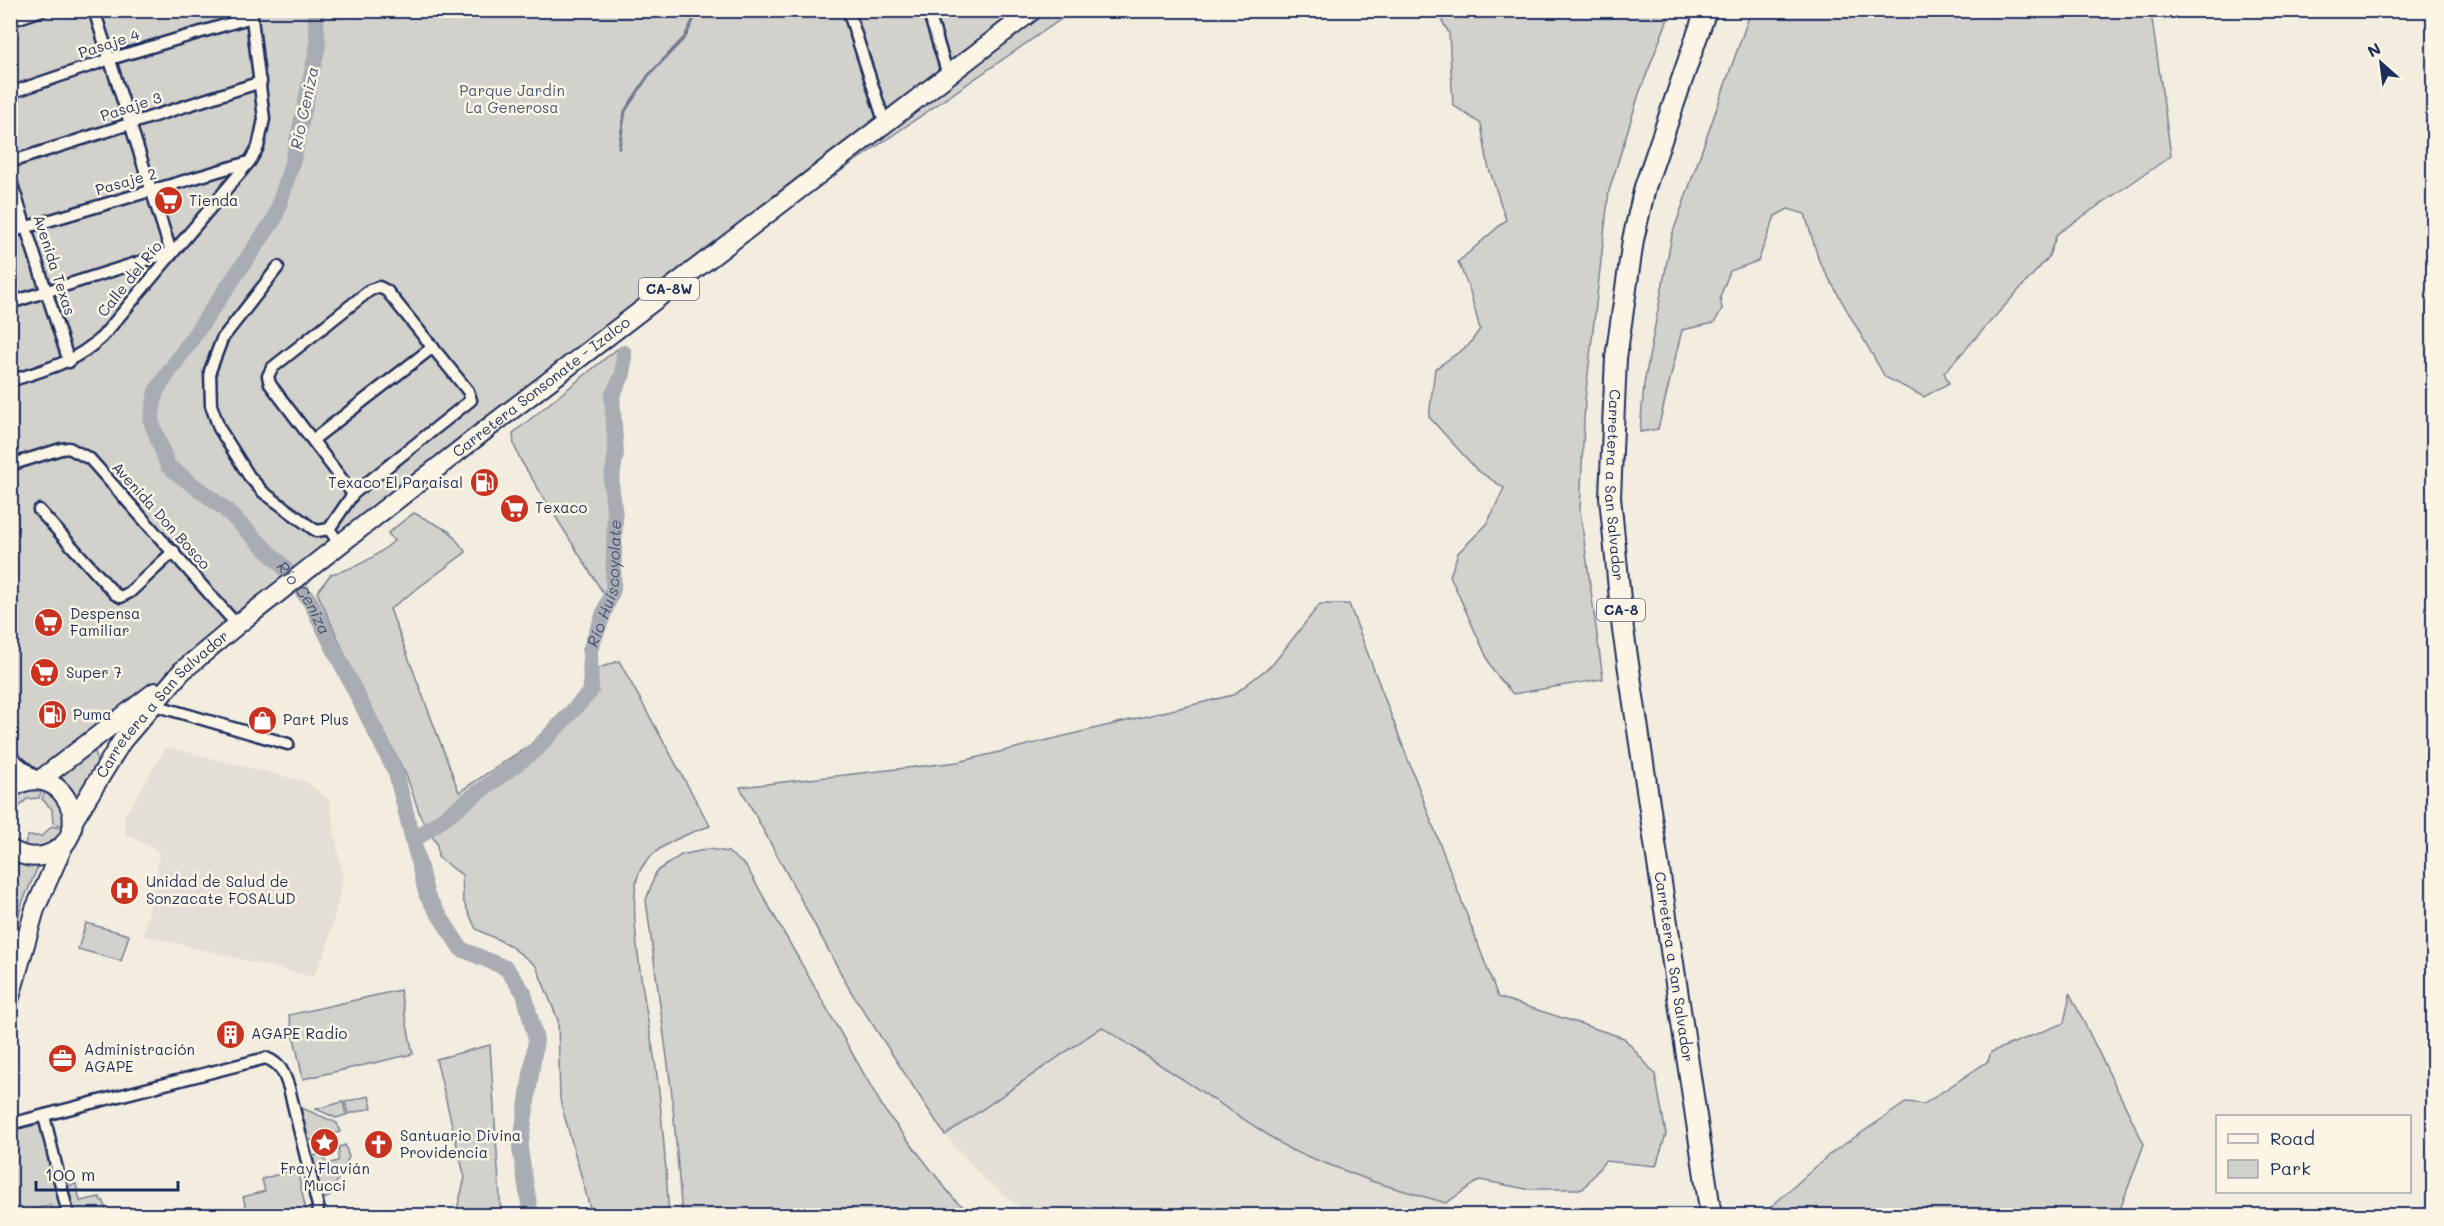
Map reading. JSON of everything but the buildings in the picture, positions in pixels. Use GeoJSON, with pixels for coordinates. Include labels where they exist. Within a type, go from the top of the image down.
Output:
{"type":"FeatureCollection","features":[{"type":"Feature","properties":{"kind":"highway","name":"CA-8"},"geometry":{"type":"LineString","coordinates":[[1695,10],[1628,212],[1611,301],[1600,460],[1601,530],[1612,626],[1698,1215]]}},
{"type":"Feature","properties":{"kind":"highway","name":"Carretera a San Salvador"},"geometry":{"type":"LineString","coordinates":[[1706,10],[1645,187],[1633,240],[1616,358],[1610,498],[1626,652],[1711,1215]]}},
{"type":"Feature","properties":{"kind":"main road","name":"Carretera Sonsonate - Izalco"},"geometry":{"type":"LineString","coordinates":[[306,570],[334,536],[885,124],[948,75],[1010,18],[1033,10]]}},
{"type":"Feature","properties":{"kind":"main road","name":"Carretera a San Salvador"},"geometry":{"type":"LineString","coordinates":[[10,997],[35,909],[73,821],[122,741],[182,671],[306,570]]}},
{"type":"Feature","properties":{"kind":"main road"},"geometry":{"type":"LineString","coordinates":[[10,789],[21,782],[38,780],[182,671]]}},
{"type":"Feature","properties":{"kind":"main road"},"geometry":{"type":"LineString","coordinates":[[91,741],[98,746],[101,773]]}},
{"type":"Feature","properties":{"kind":"main road"},"geometry":{"type":"LineString","coordinates":[[10,759],[38,780],[54,785],[63,793],[71,806],[73,821]]}},
{"type":"Feature","properties":{"kind":"main road"},"geometry":{"type":"LineString","coordinates":[[10,849],[24,856],[39,857],[54,852],[65,842]]}},
{"type":"Feature","properties":{"kind":"street"},"geometry":{"type":"LineString","coordinates":[[10,21],[42,10]]}},
{"type":"Feature","properties":{"kind":"street"},"geometry":{"type":"LineString","coordinates":[[10,303],[171,252],[94,10]]}},
{"type":"Feature","properties":{"kind":"street"},"geometry":{"type":"LineString","coordinates":[[849,10],[885,124]]}},
{"type":"Feature","properties":{"kind":"street"},"geometry":{"type":"LineString","coordinates":[[928,10],[948,75]]}},
{"type":"Feature","properties":{"kind":"street","name":"Pasaje 4"},"geometry":{"type":"LineString","coordinates":[[10,93],[252,14]]}},
{"type":"Feature","properties":{"kind":"street","name":"Calle del Río"},"geometry":{"type":"LineString","coordinates":[[10,381],[69,362],[86,352],[102,337],[171,252],[250,161],[263,132],[261,82],[252,14]]}},
{"type":"Feature","properties":{"kind":"street","name":"Pasaje 3"},"geometry":{"type":"LineString","coordinates":[[10,162],[261,82]]}},
{"type":"Feature","properties":{"kind":"street","name":"Pasaje 2"},"geometry":{"type":"LineString","coordinates":[[10,232],[250,161]]}},
{"type":"Feature","properties":{"kind":"street","name":"Avenida Texas"},"geometry":{"type":"LineString","coordinates":[[10,178],[69,362]]}},
{"type":"Feature","properties":{"kind":"street"},"geometry":{"type":"LineString","coordinates":[[278,267],[222,339],[210,371],[212,405],[219,428],[249,476],[263,492],[312,528],[334,536],[353,494],[464,408],[471,400],[468,392],[433,346],[387,291],[379,286],[370,290],[272,368],[268,376],[270,384],[314,439],[353,494]]}},
{"type":"Feature","properties":{"kind":"street"},"geometry":{"type":"LineString","coordinates":[[314,439],[433,346]]}},
{"type":"Feature","properties":{"kind":"street","name":"Avenida Don Bosco"},"geometry":{"type":"LineString","coordinates":[[10,465],[69,448],[90,459],[174,551],[237,625]]}},
{"type":"Feature","properties":{"kind":"street"},"geometry":{"type":"LineString","coordinates":[[39,510],[115,594],[121,597],[130,592],[174,551]]}},
{"type":"Feature","properties":{"kind":"street"},"geometry":{"type":"LineString","coordinates":[[153,705],[288,744]]}},
{"type":"Feature","properties":{"kind":"street"},"geometry":{"type":"LineString","coordinates":[[10,1124],[266,1058],[276,1062],[284,1071],[318,1206],[317,1215]]}},
{"type":"Feature","properties":{"kind":"street"},"geometry":{"type":"LineString","coordinates":[[44,1116],[68,1214]]}},
{"type":"Feature","properties":{"kind":"shaded area"},"geometry":{"type":"Polygon","coordinates":[[[167,747],[307,782],[329,800],[343,878],[327,949],[313,977],[143,935],[157,879],[158,851],[126,834],[124,817],[167,747]]]}},
{"type":"Feature","properties":{"kind":"shaded area"},"geometry":{"type":"Polygon","coordinates":[[[1102,1027],[1194,1089],[1374,1182],[1446,1203],[1455,1215],[1030,1215],[982,1177],[945,1135],[1102,1027]]]}},
{"type":"Feature","properties":{"kind":"green space","name":"Parque Jardín La Generosa"},"geometry":{"type":"Polygon","coordinates":[[[11,11],[1073,11],[716,257],[43,788],[39,798],[27,799],[16,810],[11,811],[11,11]]]}},
{"type":"Feature","properties":{"kind":"green space"},"geometry":{"type":"Polygon","coordinates":[[[1436,11],[1671,11],[1639,94],[1609,191],[1585,400],[1580,510],[1603,679],[1513,694],[1493,671],[1450,576],[1458,553],[1487,524],[1504,488],[1477,470],[1429,417],[1435,369],[1469,345],[1480,329],[1469,288],[1458,262],[1506,220],[1488,165],[1481,124],[1453,105],[1449,33],[1436,11]]]}},
{"type":"Feature","properties":{"kind":"green space"},"geometry":{"type":"Polygon","coordinates":[[[1751,11],[2157,11],[2152,19],[2171,156],[2057,234],[2048,258],[1944,373],[1949,383],[1924,397],[1885,377],[1819,261],[1805,214],[1788,209],[1775,216],[1758,261],[1730,271],[1720,297],[1722,309],[1714,323],[1682,330],[1658,429],[1640,432],[1644,384],[1672,235],[1751,11]]]}},
{"type":"Feature","properties":{"kind":"green space"},"geometry":{"type":"Polygon","coordinates":[[[617,349],[619,374],[608,396],[614,453],[609,483],[614,516],[605,596],[521,461],[514,445],[513,433],[617,349]]]}},
{"type":"Feature","properties":{"kind":"green space"},"geometry":{"type":"Polygon","coordinates":[[[414,513],[449,531],[466,552],[390,609],[459,792],[531,744],[585,690],[585,673],[619,661],[710,826],[670,843],[651,856],[639,873],[635,890],[640,971],[657,1075],[669,1215],[592,1215],[560,1100],[558,1020],[536,966],[509,945],[476,929],[463,900],[462,875],[438,857],[437,844],[421,818],[407,777],[351,668],[317,592],[331,574],[357,565],[387,547],[394,541],[388,533],[414,513]]]}},
{"type":"Feature","properties":{"kind":"green space"},"geometry":{"type":"Polygon","coordinates":[[[1320,604],[1349,604],[1498,997],[1624,1038],[1655,1074],[1666,1134],[1656,1166],[1605,1161],[1583,1189],[1526,1189],[1480,1180],[1446,1203],[1374,1182],[1291,1150],[1102,1027],[945,1135],[850,990],[740,787],[958,762],[1233,695],[1273,664],[1320,604]]]}},
{"type":"Feature","properties":{"kind":"green space"},"geometry":{"type":"Polygon","coordinates":[[[93,749],[96,755],[96,769],[76,800],[60,774],[93,749]]]}},
{"type":"Feature","properties":{"kind":"green space"},"geometry":{"type":"Polygon","coordinates":[[[46,789],[62,804],[64,826],[53,823],[52,809],[42,799],[46,789]]]}},
{"type":"Feature","properties":{"kind":"green space"},"geometry":{"type":"Polygon","coordinates":[[[52,826],[63,829],[51,842],[36,848],[24,847],[28,836],[42,836],[52,826]]]}},
{"type":"Feature","properties":{"kind":"green space"},"geometry":{"type":"Polygon","coordinates":[[[709,849],[728,852],[746,866],[885,1111],[954,1199],[973,1215],[682,1215],[672,1095],[646,900],[656,872],[681,855],[709,849]]]}},
{"type":"Feature","properties":{"kind":"green space"},"geometry":{"type":"Polygon","coordinates":[[[11,858],[40,862],[23,901],[11,941],[11,858]]]}},
{"type":"Feature","properties":{"kind":"green space"},"geometry":{"type":"Polygon","coordinates":[[[86,923],[129,935],[121,961],[78,949],[86,923]]]}},
{"type":"Feature","properties":{"kind":"green space"},"geometry":{"type":"Polygon","coordinates":[[[400,990],[413,1054],[303,1079],[289,1015],[400,990]]]}},
{"type":"Feature","properties":{"kind":"green space"},"geometry":{"type":"Polygon","coordinates":[[[2070,994],[2144,1144],[2118,1215],[1762,1215],[1830,1154],[1907,1102],[1924,1104],[1988,1061],[1991,1052],[2064,1023],[2070,994]]]}},
{"type":"Feature","properties":{"kind":"green space"},"geometry":{"type":"Polygon","coordinates":[[[490,1045],[501,1215],[446,1215],[456,1213],[465,1178],[436,1059],[490,1045]]]}},
{"type":"Feature","properties":{"kind":"green space"},"geometry":{"type":"Polygon","coordinates":[[[369,1096],[372,1108],[348,1114],[345,1102],[369,1096]]]}},
{"type":"Feature","properties":{"kind":"green space"},"geometry":{"type":"Polygon","coordinates":[[[343,1102],[346,1115],[336,1118],[316,1109],[343,1102]]]}},
{"type":"Feature","properties":{"kind":"green space"},"geometry":{"type":"Polygon","coordinates":[[[295,1105],[337,1123],[340,1132],[304,1142],[295,1105]]]}},
{"type":"Feature","properties":{"kind":"green space"},"geometry":{"type":"Polygon","coordinates":[[[43,1123],[55,1189],[76,1184],[80,1201],[100,1197],[101,1201],[104,1201],[106,1211],[104,1215],[53,1215],[50,1205],[11,1216],[11,1131],[43,1123]]]}},
{"type":"Feature","properties":{"kind":"green space"},"geometry":{"type":"Polygon","coordinates":[[[345,1145],[349,1157],[329,1197],[318,1201],[308,1158],[323,1153],[326,1164],[338,1161],[339,1147],[345,1145]]]}},
{"type":"Feature","properties":{"kind":"green space"},"geometry":{"type":"Polygon","coordinates":[[[297,1169],[307,1215],[248,1215],[243,1197],[265,1191],[262,1179],[297,1169]]]}},
{"type":"Feature","properties":{"kind":"waterway","name":"Río Ceniza"},"geometry":{"type":"LineString","coordinates":[[315,10],[318,45],[293,160],[275,218],[156,391],[151,421],[168,466],[225,509],[282,565],[310,601],[396,773],[427,896],[461,949],[506,968],[524,993],[536,1040],[520,1149],[531,1216]]}},
{"type":"Feature","properties":{"kind":"waterway","name":"Río Huiscoyolate"},"geometry":{"type":"LineString","coordinates":[[619,148],[625,111],[648,76],[685,37],[698,10]]}},
{"type":"Feature","properties":{"kind":"waterway","name":"Río Huiscoyolate"},"geometry":{"type":"LineString","coordinates":[[413,841],[537,749],[591,691],[590,650],[613,589],[615,516],[611,483],[616,453],[612,396],[623,374],[624,353]]}},
{"type":"Feature","properties":{"kind":"place","name":"Tienda"},"geometry":{"type":"Point","coordinates":[168,201]}},
{"type":"Feature","properties":{"kind":"place","name":"Texaco El Paraisal"},"geometry":{"type":"Point","coordinates":[484,483]}},
{"type":"Feature","properties":{"kind":"place","name":"Texaco"},"geometry":{"type":"Point","coordinates":[514,508]}},
{"type":"Feature","properties":{"kind":"place","name":"Despensa Familiar"},"geometry":{"type":"Point","coordinates":[49,623]}},
{"type":"Feature","properties":{"kind":"place","name":"Super 7"},"geometry":{"type":"Point","coordinates":[45,673]}},
{"type":"Feature","properties":{"kind":"place","name":"Puma"},"geometry":{"type":"Point","coordinates":[52,715]}},
{"type":"Feature","properties":{"kind":"place","name":"Part Plus"},"geometry":{"type":"Point","coordinates":[262,720]}},
{"type":"Feature","properties":{"kind":"place","name":"Unidad de Salud de Sonzacate FOSALUD"},"geometry":{"type":"Point","coordinates":[125,891]}},
{"type":"Feature","properties":{"kind":"place","name":"AGAPE Radio"},"geometry":{"type":"Point","coordinates":[230,1034]}},
{"type":"Feature","properties":{"kind":"place","name":"Administración AGAPE"},"geometry":{"type":"Point","coordinates":[63,1059]}},
{"type":"Feature","properties":{"kind":"place","name":"Fray Flavián Mucci"},"geometry":{"type":"Point","coordinates":[325,1142]}},
{"type":"Feature","properties":{"kind":"place","name":"Santuario Divina Providencia"},"geometry":{"type":"Point","coordinates":[379,1145]}}]}
